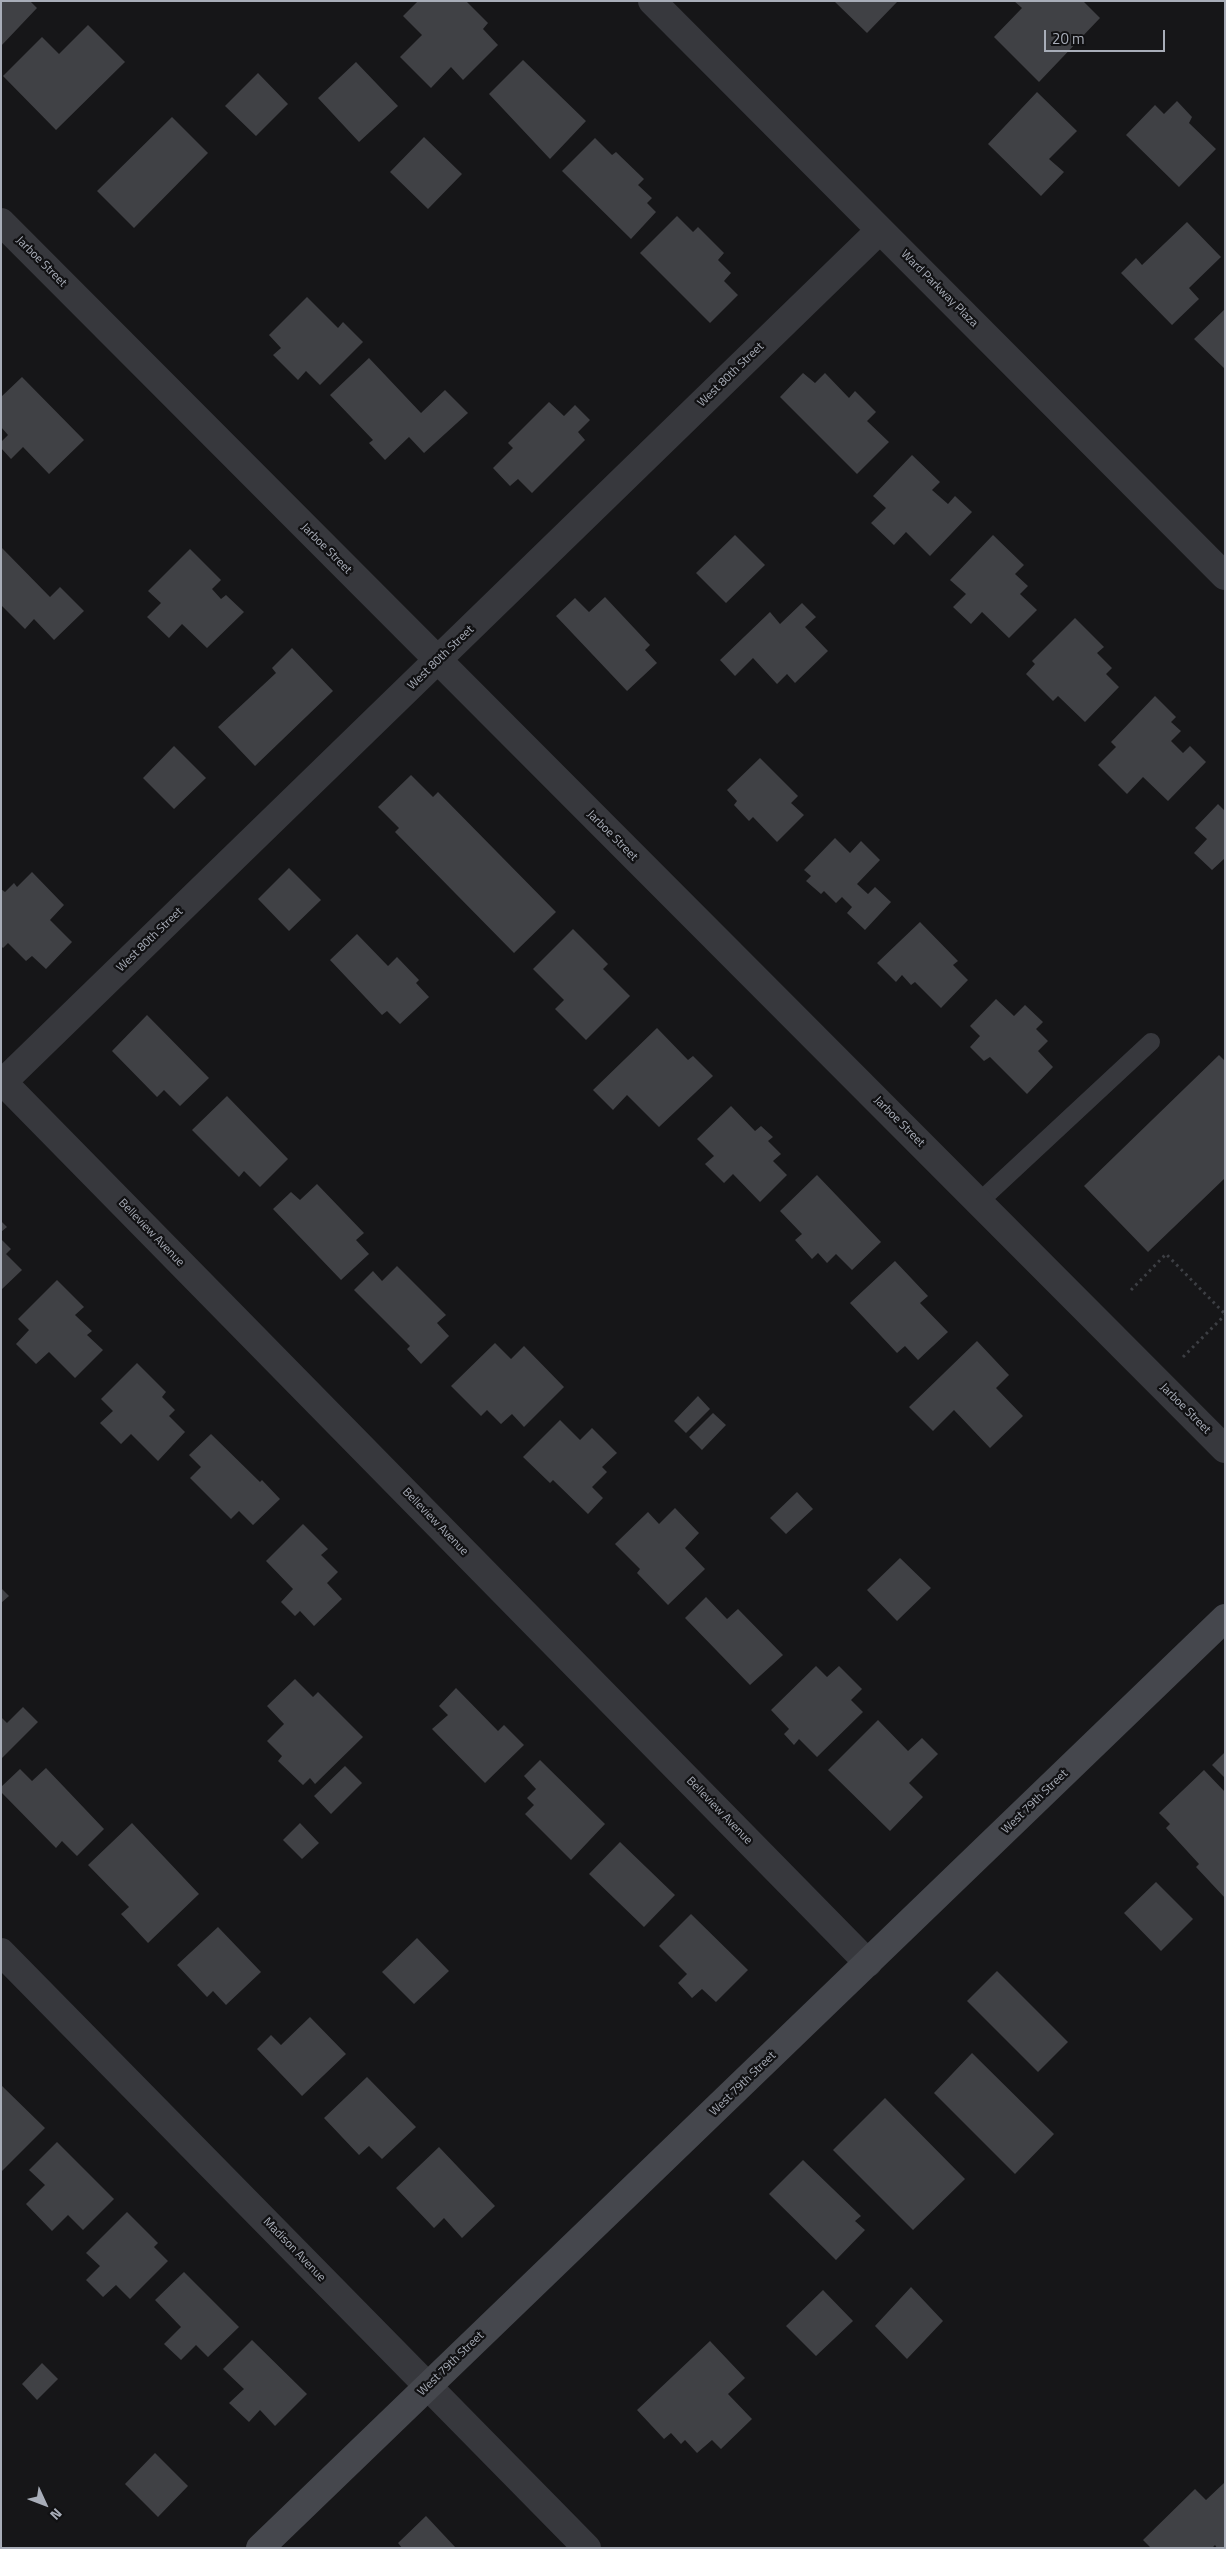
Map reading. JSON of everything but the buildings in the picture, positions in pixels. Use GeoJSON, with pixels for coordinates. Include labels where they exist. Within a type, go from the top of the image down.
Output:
{"type":"FeatureCollection","features":[{"type":"Feature","properties":{"kind":"street","name":"Ward Parkway Plaza"},"geometry":{"type":"LineString","coordinates":[[652,1],[1225,576]]}},
{"type":"Feature","properties":{"kind":"street","name":"Jarboe Street"},"geometry":{"type":"LineString","coordinates":[[1,222],[1225,1449]]}},
{"type":"Feature","properties":{"kind":"street","name":"West 80th Street"},"geometry":{"type":"LineString","coordinates":[[2,1082],[880,230]]}},
{"type":"Feature","properties":{"kind":"street","name":"Belleview Avenue"},"geometry":{"type":"LineString","coordinates":[[2,1082],[868,1964]]}},
{"type":"Feature","properties":{"kind":"street","name":"West 79th Street"},"geometry":{"type":"LineString","coordinates":[[260,2548],[1225,1618]]}},
{"type":"Feature","properties":{"kind":"street","name":"Madison Avenue"},"geometry":{"type":"LineString","coordinates":[[1,1952],[587,2548]]}},
{"type":"Feature","properties":{"kind":"lane"},"geometry":{"type":"LineString","coordinates":[[978,1202],[1151,1042]]}},
{"type":"Feature","properties":{"kind":"path"},"geometry":{"type":"LineString","coordinates":[[1131,1290],[1166,1254],[1225,1314],[1181,1360]]}}]}
